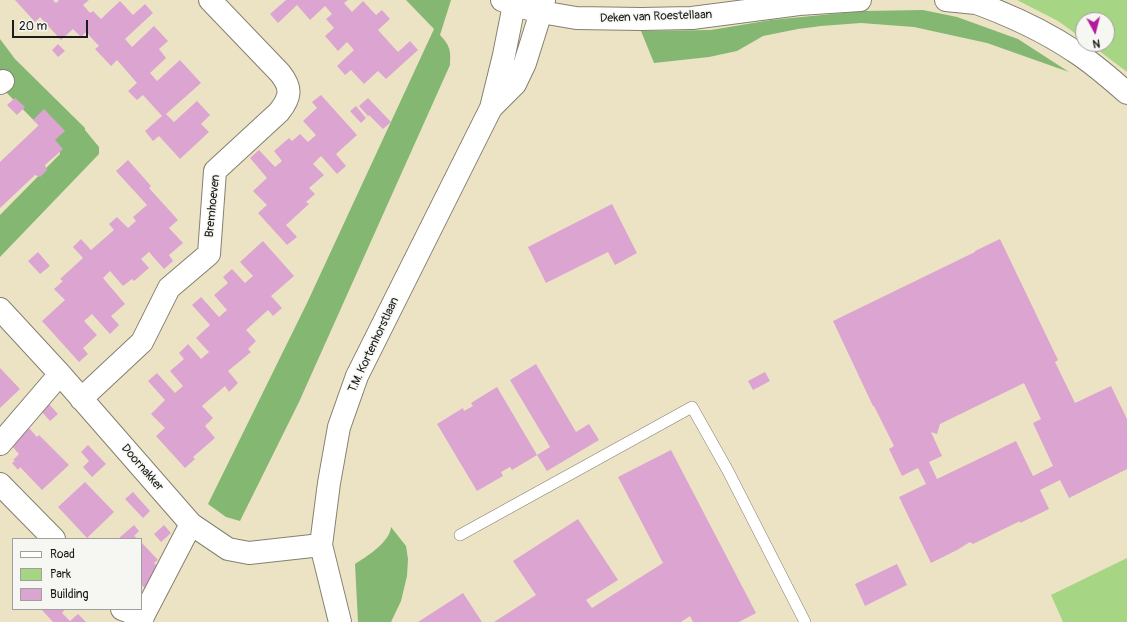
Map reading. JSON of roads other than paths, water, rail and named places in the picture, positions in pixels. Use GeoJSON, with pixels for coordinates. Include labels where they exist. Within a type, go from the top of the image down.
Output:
{"type":"FeatureCollection","features":[{"type":"Feature","properties":{"kind":"street","name":"Bremhoeven"},"geometry":{"type":"LineString","coordinates":[[81,399],[142,342],[168,288],[208,254],[215,171],[279,112],[287,102],[289,92],[286,80],[210,0]]}},
{"type":"Feature","properties":{"kind":"street","name":"Deken van Roestellaan"},"geometry":{"type":"LineString","coordinates":[[510,2],[543,6],[576,18],[641,20],[685,18],[799,4],[860,0]]}},
{"type":"Feature","properties":{"kind":"street"},"geometry":{"type":"LineString","coordinates":[[946,0],[972,2],[1004,13],[1053,38],[1104,73],[1127,93]]}},
{"type":"Feature","properties":{"kind":"street","name":"T.M. Kortenhorstlaan"},"geometry":{"type":"LineString","coordinates":[[340,622],[321,546],[329,483],[339,427],[357,376],[491,108],[504,54],[510,2]]}},
{"type":"Feature","properties":{"kind":"street","name":"T.M. Kortenhorstlaan"},"geometry":{"type":"LineString","coordinates":[[491,108],[516,84],[525,63],[543,6]]}},
{"type":"Feature","properties":{"kind":"street","name":"Doornakker"},"geometry":{"type":"LineString","coordinates":[[0,309],[60,374],[192,524],[228,549],[249,553],[321,546]]}},
{"type":"Feature","properties":{"kind":"street"},"geometry":{"type":"LineString","coordinates":[[0,444],[60,374]]}},
{"type":"Feature","properties":{"kind":"street"},"geometry":{"type":"LineString","coordinates":[[0,484],[53,538]]}},
{"type":"Feature","properties":{"kind":"street"},"geometry":{"type":"LineString","coordinates":[[124,610],[142,620],[192,524]]}},
{"type":"Feature","properties":{"kind":"lane"},"geometry":{"type":"LineString","coordinates":[[460,535],[692,407],[728,471],[805,622]]}}]}
